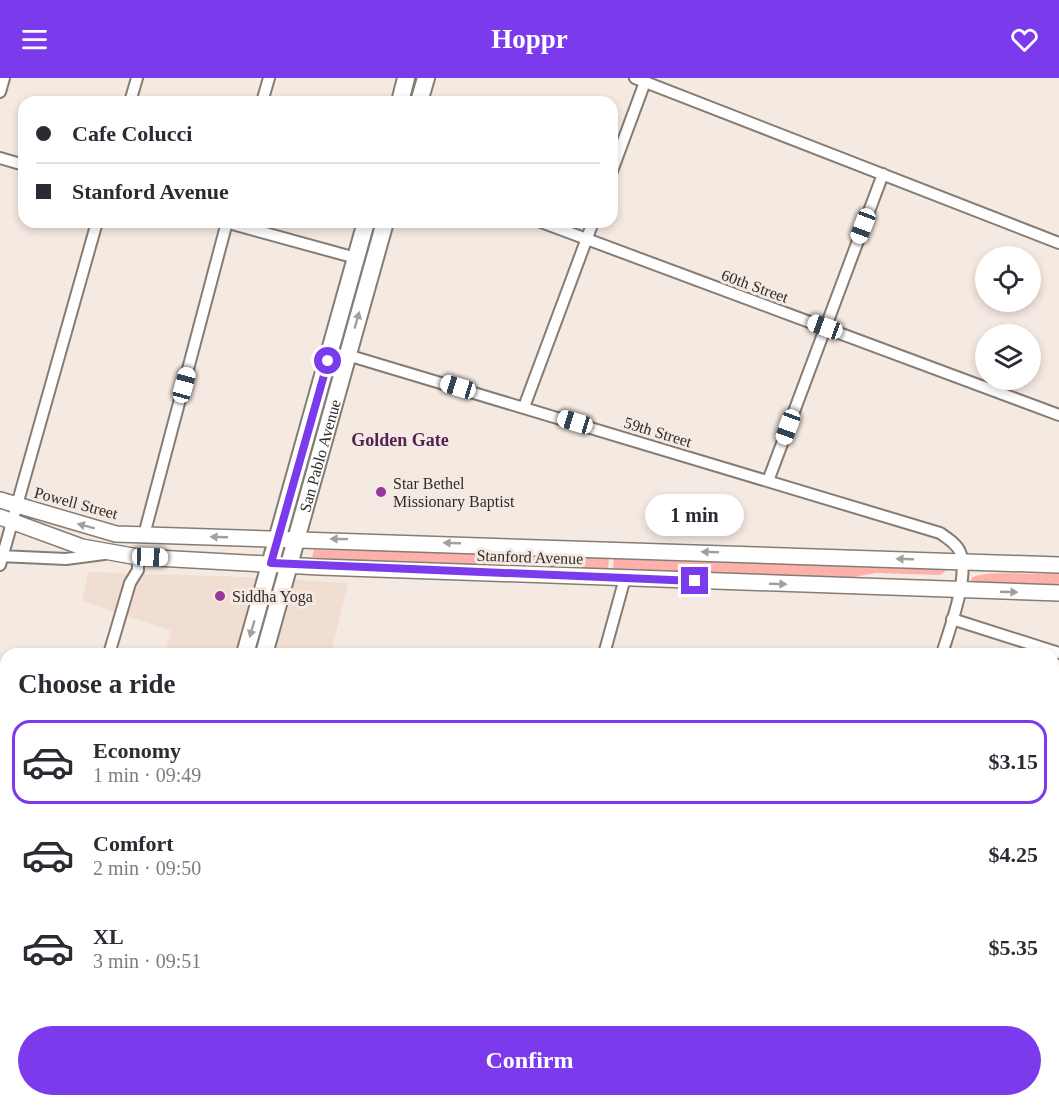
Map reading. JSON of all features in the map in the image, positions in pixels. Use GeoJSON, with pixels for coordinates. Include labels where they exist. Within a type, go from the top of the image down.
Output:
{"type":"FeatureCollection","features":[{"type":"Feature","properties":{"kind":"main road"},"geometry":{"type":"LineString","coordinates":[[402,96],[406,78]]}},
{"type":"Feature","properties":{"kind":"main road"},"geometry":{"type":"LineString","coordinates":[[421,96],[426,78]]}},
{"type":"Feature","properties":{"kind":"main road","name":"San Pablo Avenue"},"geometry":{"type":"LineString","coordinates":[[247,648],[364,228]]}},
{"type":"Feature","properties":{"kind":"main road","name":"San Pablo Avenue"},"geometry":{"type":"LineString","coordinates":[[266,648],[383,228]]}},
{"type":"Feature","properties":{"kind":"main road","name":"Powell Street"},"geometry":{"type":"LineString","coordinates":[[0,501],[116,534],[144,535]]}},
{"type":"Feature","properties":{"kind":"main road"},"geometry":{"type":"LineString","coordinates":[[6,519],[82,547],[110,554]]}},
{"type":"Feature","properties":{"kind":"main road","name":"Stanford Avenue"},"geometry":{"type":"LineString","coordinates":[[144,535],[297,538],[1059,565]]}},
{"type":"Feature","properties":{"kind":"main road","name":"Stanford Avenue"},"geometry":{"type":"LineString","coordinates":[[110,554],[289,565],[1059,593]]}},
{"type":"Feature","properties":{"kind":"street"},"geometry":{"type":"LineString","coordinates":[[0,92],[4,78]]}},
{"type":"Feature","properties":{"kind":"street"},"geometry":{"type":"LineString","coordinates":[[132,96],[137,78]]}},
{"type":"Feature","properties":{"kind":"street"},"geometry":{"type":"LineString","coordinates":[[264,96],[269,78]]}},
{"type":"Feature","properties":{"kind":"street"},"geometry":{"type":"LineString","coordinates":[[618,152],[640,80],[1059,243]]}},
{"type":"Feature","properties":{"kind":"street"},"geometry":{"type":"LineString","coordinates":[[0,158],[18,163]]}},
{"type":"Feature","properties":{"kind":"street"},"geometry":{"type":"LineString","coordinates":[[768,481],[883,174]]}},
{"type":"Feature","properties":{"kind":"street"},"geometry":{"type":"LineString","coordinates":[[1,559],[6,519],[17,506],[96,228]]}},
{"type":"Feature","properties":{"kind":"street"},"geometry":{"type":"LineString","coordinates":[[144,535],[224,228]]}},
{"type":"Feature","properties":{"kind":"street"},"geometry":{"type":"LineString","coordinates":[[248,228],[356,258]]}},
{"type":"Feature","properties":{"kind":"street","name":"60th Street"},"geometry":{"type":"LineString","coordinates":[[557,228],[1059,415]]}},
{"type":"Feature","properties":{"kind":"street"},"geometry":{"type":"LineString","coordinates":[[524,407],[591,228]]}},
{"type":"Feature","properties":{"kind":"street","name":"59th Street"},"geometry":{"type":"LineString","coordinates":[[330,350],[940,533],[955,544],[963,561]]}},
{"type":"Feature","properties":{"kind":"street","name":"Stanford Avenue"},"geometry":{"type":"LineString","coordinates":[[1,559],[66,560],[110,554]]}},
{"type":"Feature","properties":{"kind":"street"},"geometry":{"type":"LineString","coordinates":[[111,648],[130,583],[138,570],[138,557]]}},
{"type":"Feature","properties":{"kind":"street"},"geometry":{"type":"LineString","coordinates":[[944,648],[959,590],[963,561]]}},
{"type":"Feature","properties":{"kind":"street"},"geometry":{"type":"LineString","coordinates":[[610,648],[625,578]]}},
{"type":"Feature","properties":{"kind":"street"},"geometry":{"type":"LineString","coordinates":[[952,619],[1043,648]]}},
{"type":"Feature","properties":{"kind":"shaded area"},"geometry":{"type":"Polygon","coordinates":[[[314,550],[609,553],[608,570],[356,562],[312,557],[314,550]]]}},
{"type":"Feature","properties":{"kind":"shaded area"},"geometry":{"type":"Polygon","coordinates":[[[614,553],[948,567],[948,569],[940,575],[876,573],[848,578],[613,571],[614,553]]]}},
{"type":"Feature","properties":{"kind":"shaded area"},"geometry":{"type":"Polygon","coordinates":[[[88,572],[348,583],[332,648],[167,648],[171,631],[82,601],[88,572]]]}},
{"type":"Feature","properties":{"kind":"shaded area"},"geometry":{"type":"Polygon","coordinates":[[[998,573],[1059,573],[1059,587],[973,583],[971,579],[976,576],[998,573]]]}},
{"type":"Feature","properties":{"kind":"place","name":"Star Bethel Missionary Baptist"},"geometry":{"type":"Point","coordinates":[381,492]}},
{"type":"Feature","properties":{"kind":"place","name":"Siddha Yoga"},"geometry":{"type":"Point","coordinates":[220,596]}},
{"type":"Feature","properties":{"kind":"district","name":"Golden Gate"},"geometry":{"type":"Point","coordinates":[400,440]}},
{"type":"Feature","properties":{"kind":"route"},"geometry":{"type":"LineString","coordinates":[[328,361],[271,563],[320,567],[695,581]]}}]}
